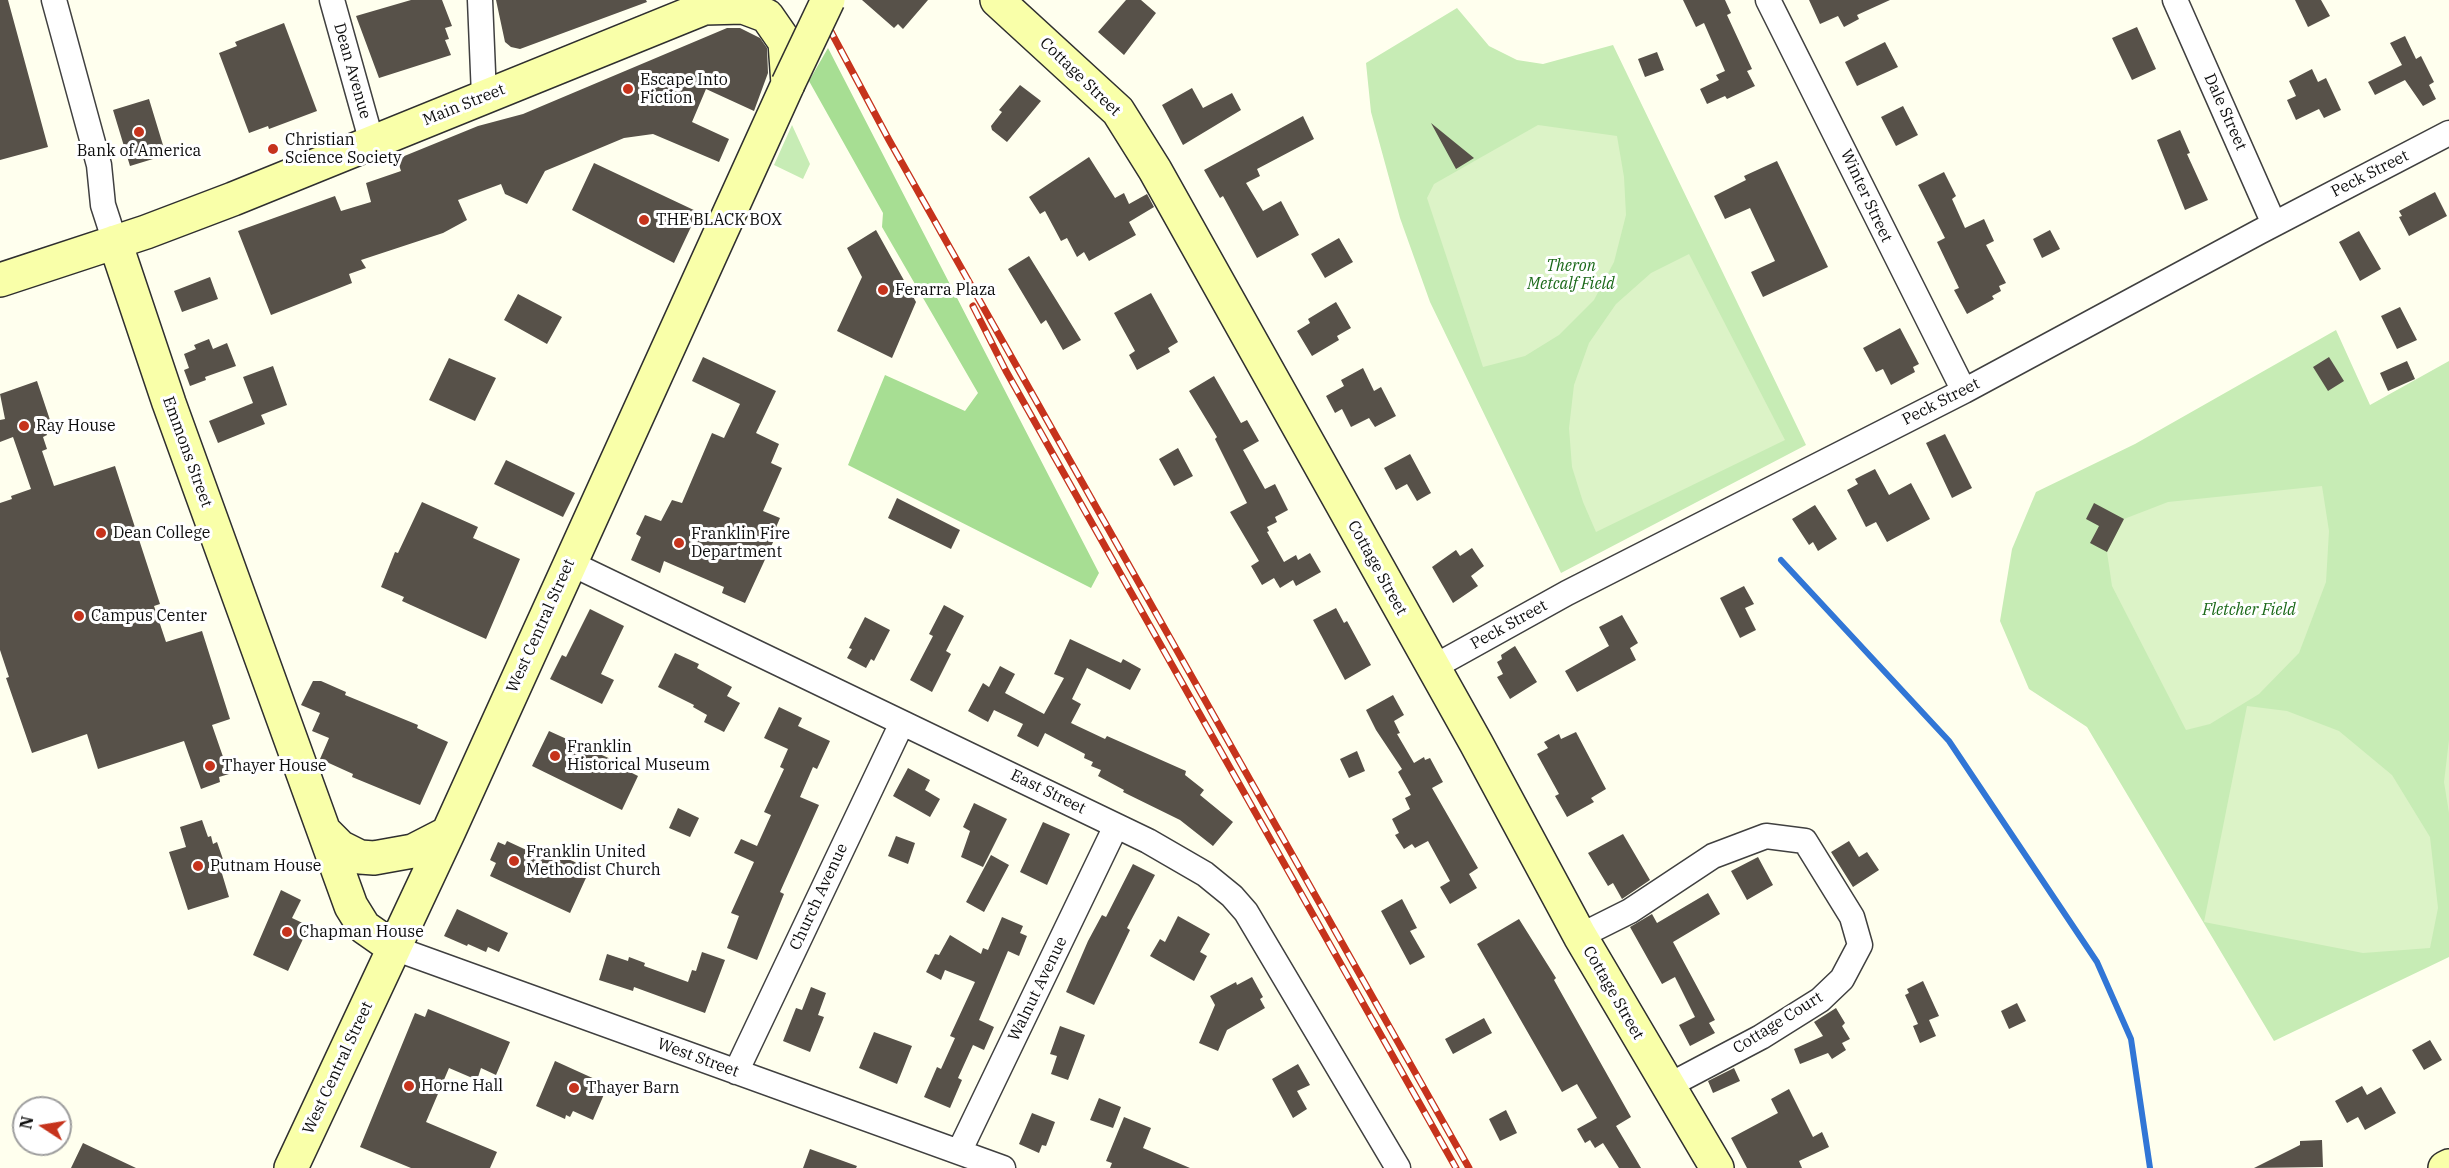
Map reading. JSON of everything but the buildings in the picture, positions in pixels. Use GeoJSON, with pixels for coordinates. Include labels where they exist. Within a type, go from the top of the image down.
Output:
{"type":"FeatureCollection","features":[{"type":"Feature","properties":{"kind":"main road","name":"West Central Street"},"geometry":{"type":"LineString","coordinates":[[291,1168],[448,833],[828,0]]}},
{"type":"Feature","properties":{"kind":"main road","name":"Cottage Street"},"geometry":{"type":"LineString","coordinates":[[997,0],[1118,111],[1155,170],[1476,743],[1580,936],[1717,1168]]}},
{"type":"Feature","properties":{"kind":"main road","name":"Main Street"},"geometry":{"type":"LineString","coordinates":[[0,280],[115,243],[372,143],[714,4]]}},
{"type":"Feature","properties":{"kind":"main road","name":"West Central Street"},"geometry":{"type":"LineString","coordinates":[[714,4],[743,7],[767,16],[784,42],[788,84]]}},
{"type":"Feature","properties":{"kind":"main road","name":"Emmons Street"},"geometry":{"type":"LineString","coordinates":[[115,243],[132,298],[357,919],[373,935],[394,948]]}},
{"type":"Feature","properties":{"kind":"main road"},"geometry":{"type":"LineString","coordinates":[[325,832],[340,847],[360,857],[374,858],[413,851],[448,833]]}},
{"type":"Feature","properties":{"kind":"street","name":"Emmons Street"},"geometry":{"type":"LineString","coordinates":[[54,0],[99,165],[103,205],[115,243]]}},
{"type":"Feature","properties":{"kind":"street","name":"Dean Avenue"},"geometry":{"type":"LineString","coordinates":[[332,0],[372,143]]}},
{"type":"Feature","properties":{"kind":"street"},"geometry":{"type":"LineString","coordinates":[[480,0],[484,96]]}},
{"type":"Feature","properties":{"kind":"street","name":"Winter Street"},"geometry":{"type":"LineString","coordinates":[[1768,0],[1964,392]]}},
{"type":"Feature","properties":{"kind":"street","name":"Dale Street"},"geometry":{"type":"LineString","coordinates":[[2175,0],[2274,224]]}},
{"type":"Feature","properties":{"kind":"street","name":"Peck Street"},"geometry":{"type":"LineString","coordinates":[[1432,668],[1567,593],[1964,392],[2274,224],[2449,134]]}},
{"type":"Feature","properties":{"kind":"street","name":"East Street"},"geometry":{"type":"LineString","coordinates":[[570,563],[1116,826],[1205,874],[1232,896],[1246,912],[1398,1168]]}},
{"type":"Feature","properties":{"kind":"street","name":"Church Avenue"},"geometry":{"type":"LineString","coordinates":[[736,1072],[902,723]]}},
{"type":"Feature","properties":{"kind":"street","name":"Walnut Avenue"},"geometry":{"type":"LineString","coordinates":[[959,1152],[1116,826]]}},
{"type":"Feature","properties":{"kind":"street","name":"Cottage Court"},"geometry":{"type":"LineString","coordinates":[[1580,936],[1630,911],[1713,856],[1766,836],[1804,841],[1852,917],[1860,945],[1842,979],[1820,1000],[1761,1037],[1668,1086]]}},
{"type":"Feature","properties":{"kind":"street","name":"West Street"},"geometry":{"type":"LineString","coordinates":[[394,948],[1003,1168]]}},
{"type":"Feature","properties":{"kind":"green space","name":"Theron Metcalf Field"},"geometry":{"type":"Polygon","coordinates":[[[1457,8],[1489,46],[1517,60],[1543,64],[1613,45],[1806,445],[1561,573],[1430,302],[1400,218],[1371,112],[1366,63],[1457,8]]]}},
{"type":"Feature","properties":{"kind":"green space"},"geometry":{"type":"Polygon","coordinates":[[[828,48],[1099,573],[1091,588],[848,465],[885,375],[965,411],[978,393],[882,227],[883,213],[809,81],[828,48]]]}},
{"type":"Feature","properties":{"kind":"green space"},"geometry":{"type":"Polygon","coordinates":[[[792,125],[810,164],[803,179],[774,165],[792,125]]]}},
{"type":"Feature","properties":{"kind":"green space"},"geometry":{"type":"Polygon","coordinates":[[[1538,125],[1617,136],[1624,177],[1626,215],[1614,262],[1594,300],[1559,335],[1525,356],[1483,367],[1427,198],[1434,184],[1538,125]]]}},
{"type":"Feature","properties":{"kind":"green space"},"geometry":{"type":"Polygon","coordinates":[[[1689,254],[1785,440],[1596,532],[1583,502],[1572,467],[1569,428],[1574,385],[1589,343],[1616,304],[1651,273],[1689,254]]]}},
{"type":"Feature","properties":{"kind":"green space","name":"Fletcher Field"},"geometry":{"type":"Polygon","coordinates":[[[2336,330],[2370,405],[2449,361],[2449,957],[2274,1041],[2087,727],[2029,689],[2000,621],[2012,549],[2036,492],[2135,444],[2336,330]]]}},
{"type":"Feature","properties":{"kind":"green space"},"geometry":{"type":"Polygon","coordinates":[[[2322,486],[2329,531],[2326,582],[2299,653],[2259,694],[2210,724],[2186,730],[2112,586],[2107,552],[2124,519],[2168,502],[2322,486]]]}},
{"type":"Feature","properties":{"kind":"green space"},"geometry":{"type":"Polygon","coordinates":[[[2247,706],[2287,711],[2339,731],[2392,775],[2430,837],[2438,908],[2430,948],[2363,953],[2204,922],[2247,706]]]}},
{"type":"Feature","properties":{"kind":"green space"},"geometry":{"type":"Polygon","coordinates":[[[2449,740],[2449,813],[2444,782],[2449,740]]]}},
{"type":"Feature","properties":{"kind":"waterway"},"geometry":{"type":"LineString","coordinates":[[1781,560],[1949,741],[2097,962],[2131,1039],[2150,1168]]}},
{"type":"Feature","properties":{"kind":"railway"},"geometry":{"type":"LineString","coordinates":[[814,0],[889,140],[1469,1168]]}},
{"type":"Feature","properties":{"kind":"railway"},"geometry":{"type":"LineString","coordinates":[[973,306],[1006,371],[1456,1168]]}},
{"type":"Feature","properties":{"kind":"place","name":"Escape Into Fiction"},"geometry":{"type":"Point","coordinates":[628,89]}},
{"type":"Feature","properties":{"kind":"place","name":"Bank of America"},"geometry":{"type":"Point","coordinates":[139,132]}},
{"type":"Feature","properties":{"kind":"place","name":"Christian Science Society"},"geometry":{"type":"Point","coordinates":[273,149]}},
{"type":"Feature","properties":{"kind":"place","name":"THE BLACK BOX"},"geometry":{"type":"Point","coordinates":[644,220]}},
{"type":"Feature","properties":{"kind":"place","name":"Ferarra Plaza"},"geometry":{"type":"Point","coordinates":[883,290]}},
{"type":"Feature","properties":{"kind":"place","name":"Ray House"},"geometry":{"type":"Point","coordinates":[24,426]}},
{"type":"Feature","properties":{"kind":"place","name":"Dean College"},"geometry":{"type":"Point","coordinates":[101,533]}},
{"type":"Feature","properties":{"kind":"place","name":"Franklin Fire Department"},"geometry":{"type":"Point","coordinates":[679,543]}},
{"type":"Feature","properties":{"kind":"place","name":"Campus Center"},"geometry":{"type":"Point","coordinates":[79,616]}},
{"type":"Feature","properties":{"kind":"place","name":"Franklin Historical Museum"},"geometry":{"type":"Point","coordinates":[555,756]}},
{"type":"Feature","properties":{"kind":"place","name":"Thayer House"},"geometry":{"type":"Point","coordinates":[210,766]}},
{"type":"Feature","properties":{"kind":"place","name":"Franklin United Methodist Church"},"geometry":{"type":"Point","coordinates":[514,861]}},
{"type":"Feature","properties":{"kind":"place","name":"Putnam House"},"geometry":{"type":"Point","coordinates":[198,866]}},
{"type":"Feature","properties":{"kind":"place","name":"Chapman House"},"geometry":{"type":"Point","coordinates":[287,932]}},
{"type":"Feature","properties":{"kind":"place","name":"Horne Hall"},"geometry":{"type":"Point","coordinates":[409,1086]}},
{"type":"Feature","properties":{"kind":"place","name":"Thayer Barn"},"geometry":{"type":"Point","coordinates":[574,1088]}}]}
